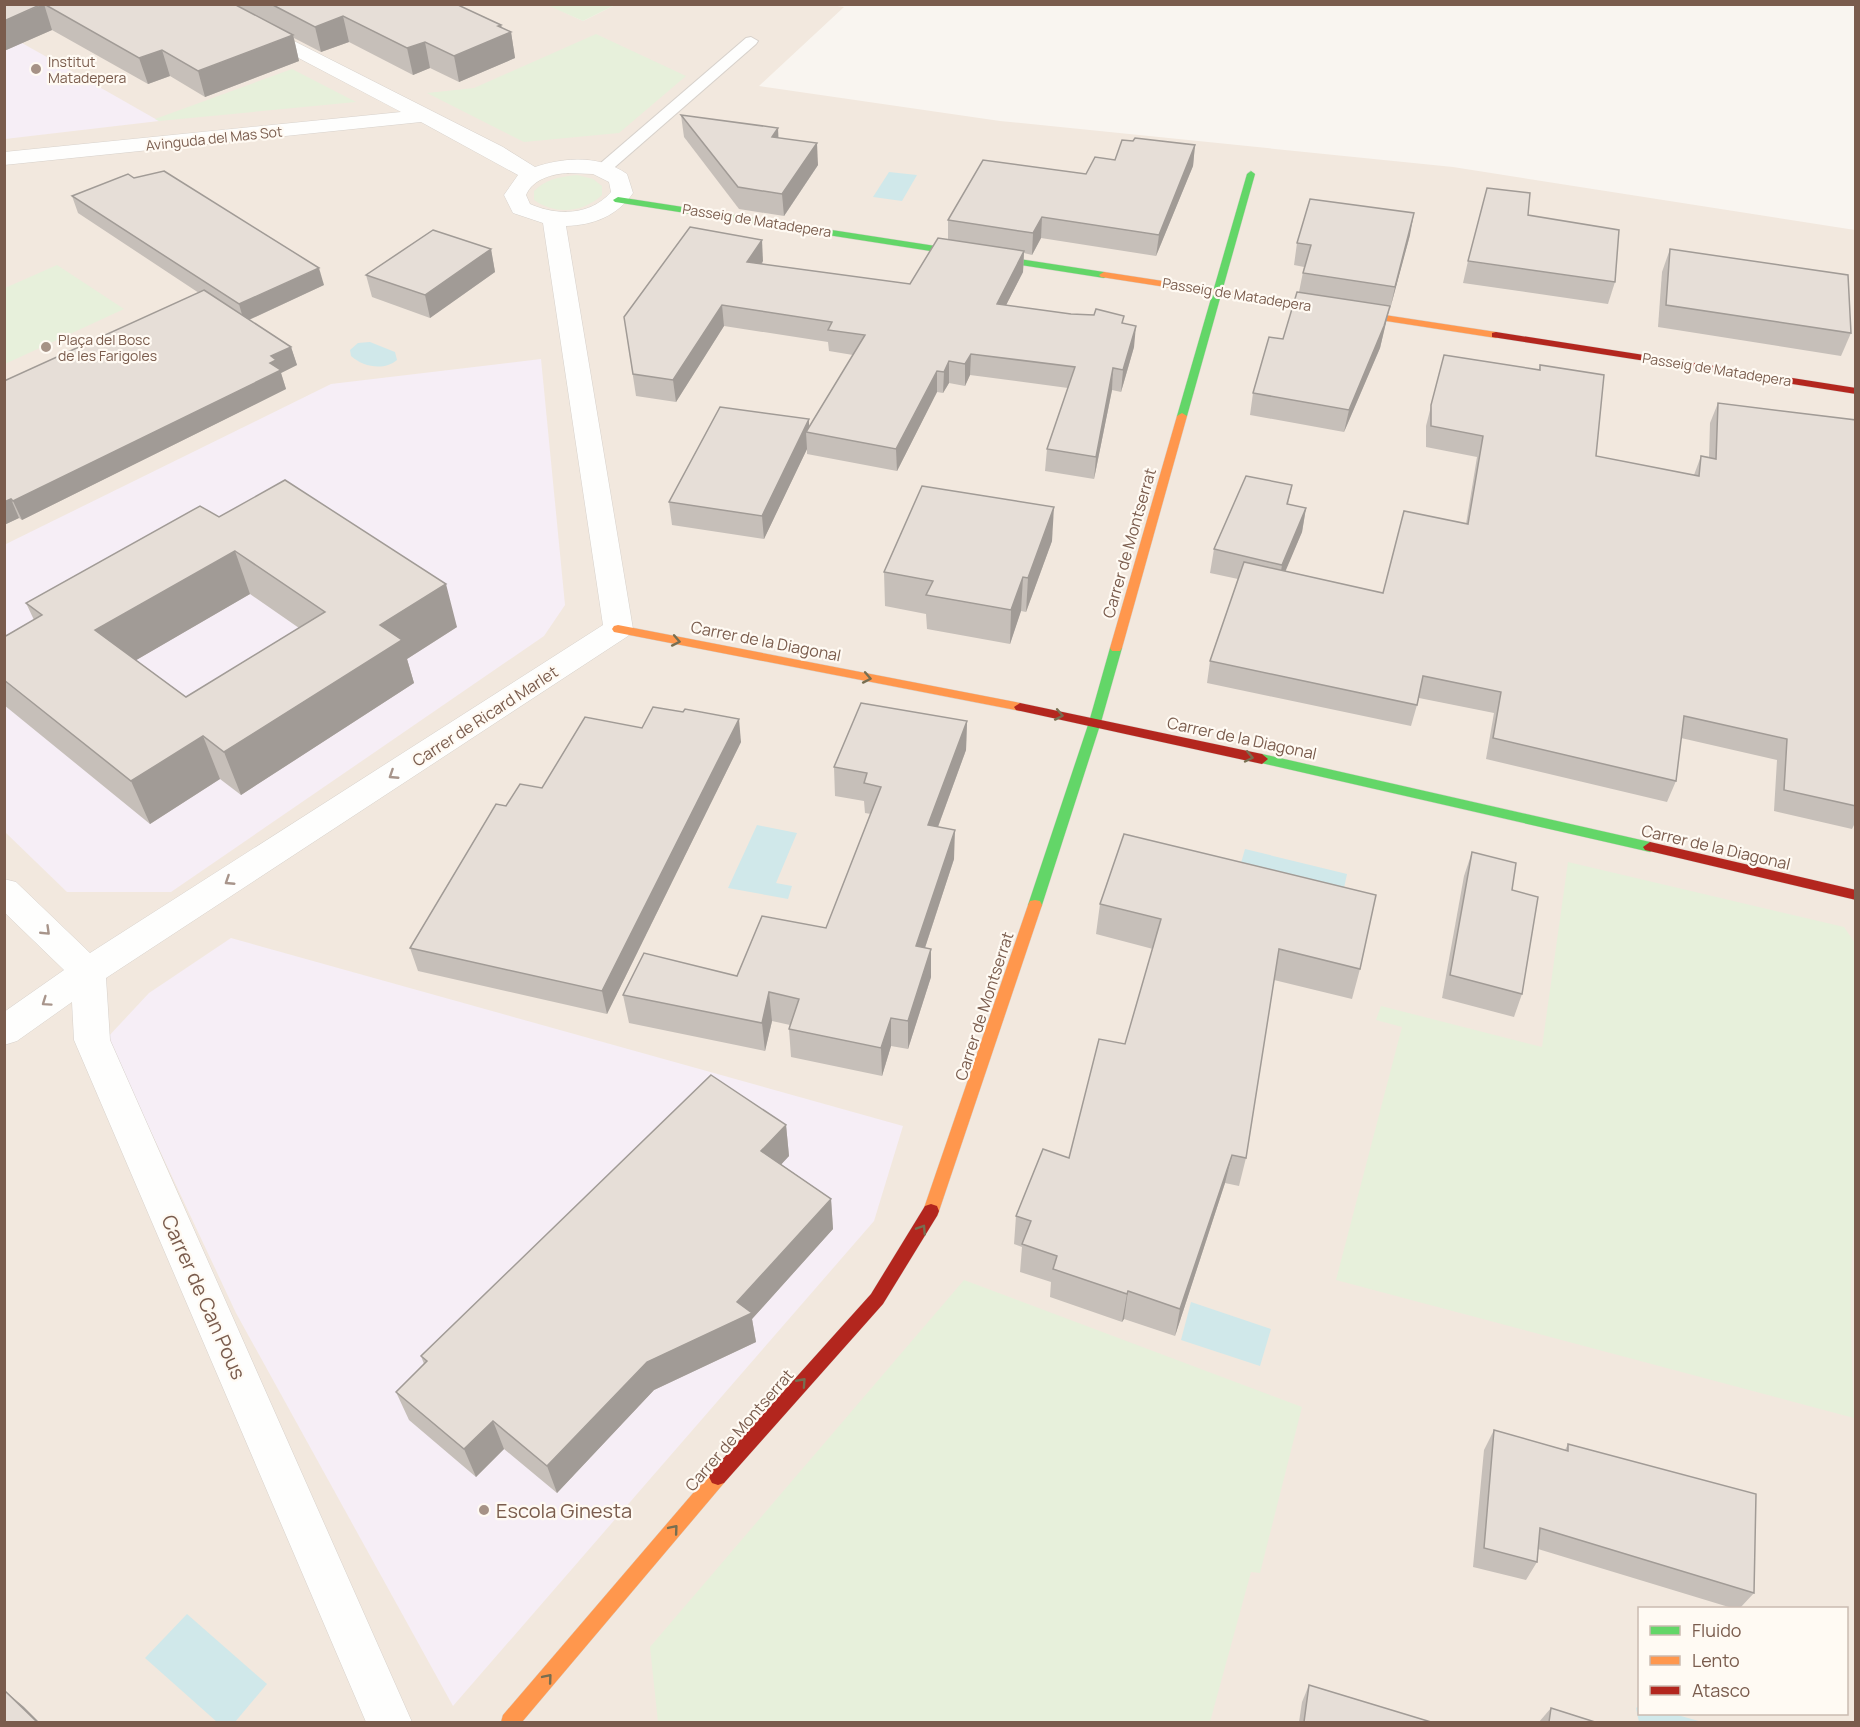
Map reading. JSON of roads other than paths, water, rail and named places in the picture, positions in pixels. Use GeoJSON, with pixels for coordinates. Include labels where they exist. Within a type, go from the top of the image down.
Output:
{"type":"FeatureCollection","features":[{"type":"Feature","properties":{"kind":"street"},"geometry":{"type":"LineString","coordinates":[[205,4],[533,175]]}},
{"type":"Feature","properties":{"kind":"street","name":"Avinguda del Mas Sot"},"geometry":{"type":"LineString","coordinates":[[4,159],[423,116]]}},
{"type":"Feature","properties":{"kind":"street"},"geometry":{"type":"LineString","coordinates":[[574,166],[602,170],[612,174],[622,186],[618,200],[591,215],[554,219],[530,213],[516,201],[518,188],[533,175],[574,166]]}},
{"type":"Feature","properties":{"kind":"street","name":"Carrer de Montserrat"},"geometry":{"type":"LineString","coordinates":[[510,1722],[735,1457],[877,1299],[928,1220],[977,1081],[1095,722],[1251,174]]}},
{"type":"Feature","properties":{"kind":"street","name":"Passeig de Matadepera"},"geometry":{"type":"LineString","coordinates":[[618,200],[1856,391]]}},
{"type":"Feature","properties":{"kind":"street"},"geometry":{"type":"LineString","coordinates":[[554,219],[618,629]]}},
{"type":"Feature","properties":{"kind":"street","name":"Carrer de la Diagonal"},"geometry":{"type":"LineString","coordinates":[[618,629],[1095,722],[1496,811],[1856,895]]}},
{"type":"Feature","properties":{"kind":"street","name":"Carrer de Ricard Marlet"},"geometry":{"type":"LineString","coordinates":[[4,1031],[88,972],[618,629]]}},
{"type":"Feature","properties":{"kind":"street"},"geometry":{"type":"LineString","coordinates":[[4,891],[88,972]]}},
{"type":"Feature","properties":{"kind":"street","name":"Carrer de Can Pous"},"geometry":{"type":"LineString","coordinates":[[88,972],[92,1040],[389,1722]]}},
{"type":"Feature","properties":{"kind":"lane"},"geometry":{"type":"LineString","coordinates":[[602,170],[752,41]]}},
{"type":"Feature","properties":{"kind":"water"},"geometry":{"type":"Polygon","coordinates":[[[889,172],[917,175],[902,201],[873,197],[889,172]]]}},
{"type":"Feature","properties":{"kind":"water"},"geometry":{"type":"Polygon","coordinates":[[[370,342],[395,352],[397,360],[386,366],[374,366],[361,363],[351,356],[350,350],[358,343],[370,342]]]}},
{"type":"Feature","properties":{"kind":"water"},"geometry":{"type":"Polygon","coordinates":[[[757,825],[797,833],[776,883],[792,886],[788,899],[728,888],[757,825]]]}},
{"type":"Feature","properties":{"kind":"water"},"geometry":{"type":"Polygon","coordinates":[[[1245,849],[1347,874],[1341,902],[1237,877],[1245,849]]]}},
{"type":"Feature","properties":{"kind":"water"},"geometry":{"type":"Polygon","coordinates":[[[1191,1302],[1271,1329],[1260,1366],[1181,1340],[1191,1302]]]}},
{"type":"Feature","properties":{"kind":"water"},"geometry":{"type":"Polygon","coordinates":[[[187,1614],[267,1684],[235,1722],[217,1722],[145,1658],[187,1614]]]}},
{"type":"Feature","properties":{"kind":"water"},"geometry":{"type":"Polygon","coordinates":[[[1638,1707],[1638,1715],[1678,1715],[1702,1722],[1639,1722],[1636,1708],[1638,1707]]]}},
{"type":"Feature","properties":{"kind":"place","name":"Institut Matadepera"},"geometry":{"type":"Point","coordinates":[36,69]}},
{"type":"Feature","properties":{"kind":"place","name":"Plaça del Bosc de les Farigoles"},"geometry":{"type":"Point","coordinates":[46,347]}},
{"type":"Feature","properties":{"kind":"place","name":"Escola Ginesta"},"geometry":{"type":"Point","coordinates":[484,1510]}}]}
